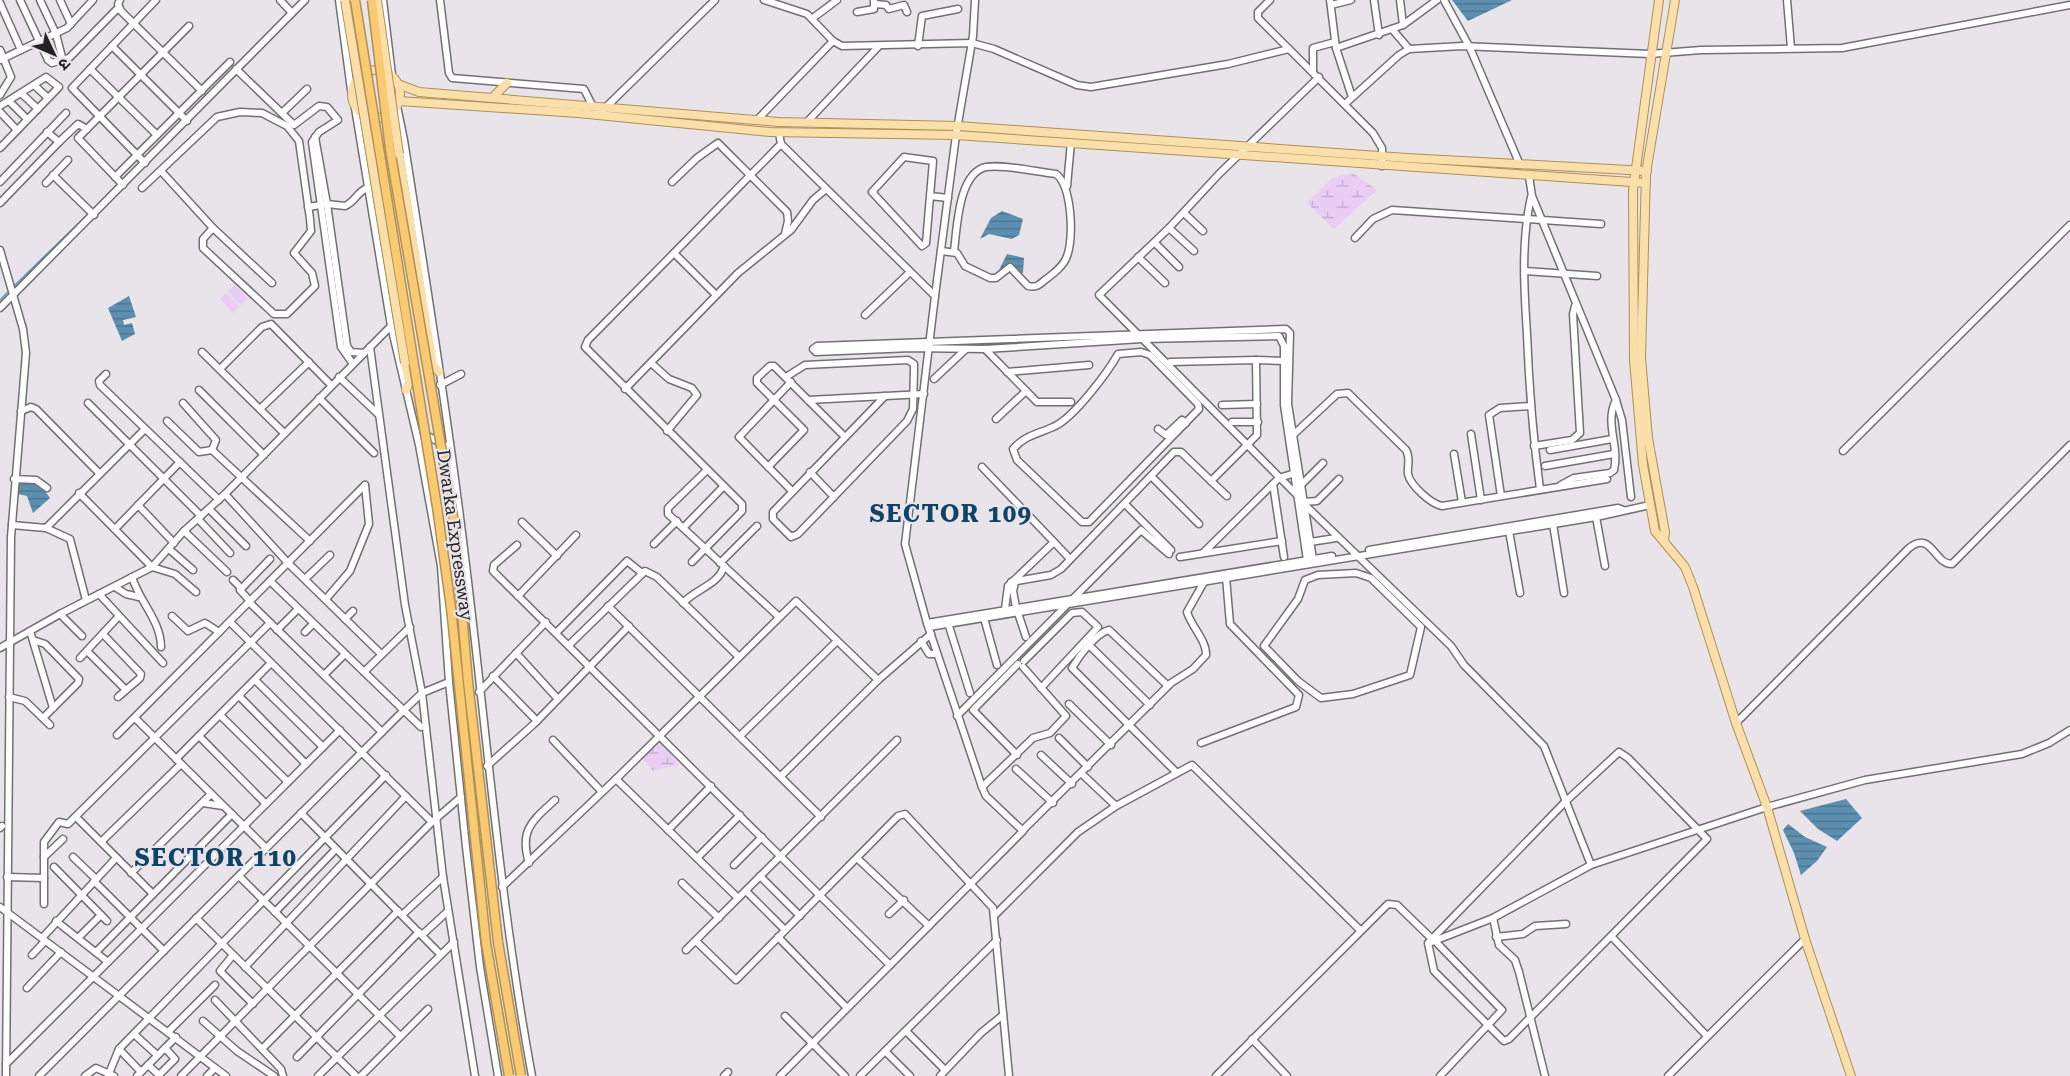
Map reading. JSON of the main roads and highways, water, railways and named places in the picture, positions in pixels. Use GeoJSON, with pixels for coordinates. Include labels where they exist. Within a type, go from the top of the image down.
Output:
{"type":"FeatureCollection","features":[{"type":"Feature","properties":{"kind":"highway","name":"Dwarka Expressway"},"geometry":{"type":"LineString","coordinates":[[355,0],[437,507],[451,608],[486,943],[509,1076]]}},
{"type":"Feature","properties":{"kind":"highway","name":"Dwarka Expressway"},"geometry":{"type":"LineString","coordinates":[[372,0],[393,171],[454,522],[468,682],[498,942],[521,1076]]}},
{"type":"Feature","properties":{"kind":"main road"},"geometry":{"type":"LineString","coordinates":[[345,0],[409,382],[406,390]]}},
{"type":"Feature","properties":{"kind":"main road"},"geometry":{"type":"LineString","coordinates":[[377,0],[405,196],[436,369]]}},
{"type":"Feature","properties":{"kind":"main road"},"geometry":{"type":"LineString","coordinates":[[1659,0],[1634,182],[1634,360],[1638,422],[1650,505],[1655,531],[1688,573],[1736,723],[1767,807],[1805,939],[1851,1076]]}},
{"type":"Feature","properties":{"kind":"main road"},"geometry":{"type":"LineString","coordinates":[[1664,541],[1665,532],[1648,438],[1641,358],[1647,171],[1675,0]]}},
{"type":"Feature","properties":{"kind":"main road"},"geometry":{"type":"LineString","coordinates":[[371,69],[379,69],[392,75],[398,84],[398,104],[391,112],[376,118],[361,114],[355,108],[351,90],[357,77],[371,69]]}},
{"type":"Feature","properties":{"kind":"main road"},"geometry":{"type":"LineString","coordinates":[[493,97],[507,83]]}},
{"type":"Feature","properties":{"kind":"main road"},"geometry":{"type":"LineString","coordinates":[[398,84],[419,92],[757,120],[1250,145],[1520,165],[1647,171]]}},
{"type":"Feature","properties":{"kind":"main road"},"geometry":{"type":"LineString","coordinates":[[398,104],[598,115],[779,132],[957,130],[1071,142],[1242,153],[1382,166],[1646,183]]}},
{"type":"Feature","properties":{"kind":"water"},"geometry":{"type":"Polygon","coordinates":[[[1452,0],[1512,0],[1468,21],[1452,0]]]}},
{"type":"Feature","properties":{"kind":"water"},"geometry":{"type":"Polygon","coordinates":[[[1002,211],[1023,219],[1019,235],[1012,239],[989,234],[980,239],[991,218],[1002,211]]]}},
{"type":"Feature","properties":{"kind":"water"},"geometry":{"type":"Polygon","coordinates":[[[1007,254],[1024,258],[1023,273],[998,272],[1007,254]]]}},
{"type":"Feature","properties":{"kind":"water"},"geometry":{"type":"Polygon","coordinates":[[[129,296],[136,317],[123,320],[124,325],[132,323],[135,334],[122,341],[108,308],[129,296]]]}},
{"type":"Feature","properties":{"kind":"water"},"geometry":{"type":"Polygon","coordinates":[[[39,483],[50,498],[33,513],[27,496],[18,494],[19,484],[39,483]]]}},
{"type":"Feature","properties":{"kind":"water"},"geometry":{"type":"Polygon","coordinates":[[[1846,799],[1862,818],[1837,841],[1818,829],[1800,811],[1846,799]]]}},
{"type":"Feature","properties":{"kind":"water"},"geometry":{"type":"Polygon","coordinates":[[[1788,824],[1805,837],[1827,847],[1817,861],[1801,875],[1783,830],[1788,824]]]}},
{"type":"Feature","properties":{"kind":"waterway"},"geometry":{"type":"LineString","coordinates":[[122,180],[140,162]]}},
{"type":"Feature","properties":{"kind":"waterway"},"geometry":{"type":"LineString","coordinates":[[92,210],[118,184]]}},
{"type":"Feature","properties":{"kind":"waterway"},"geometry":{"type":"LineString","coordinates":[[13,287],[89,213]]}},
{"type":"Feature","properties":{"kind":"waterway"},"geometry":{"type":"LineString","coordinates":[[0,300],[10,290]]}},
{"type":"Feature","properties":{"kind":"district","name":"SECTOR 109"},"geometry":{"type":"Point","coordinates":[951,514]}},
{"type":"Feature","properties":{"kind":"district","name":"SECTOR 110"},"geometry":{"type":"Point","coordinates":[216,858]}}]}
